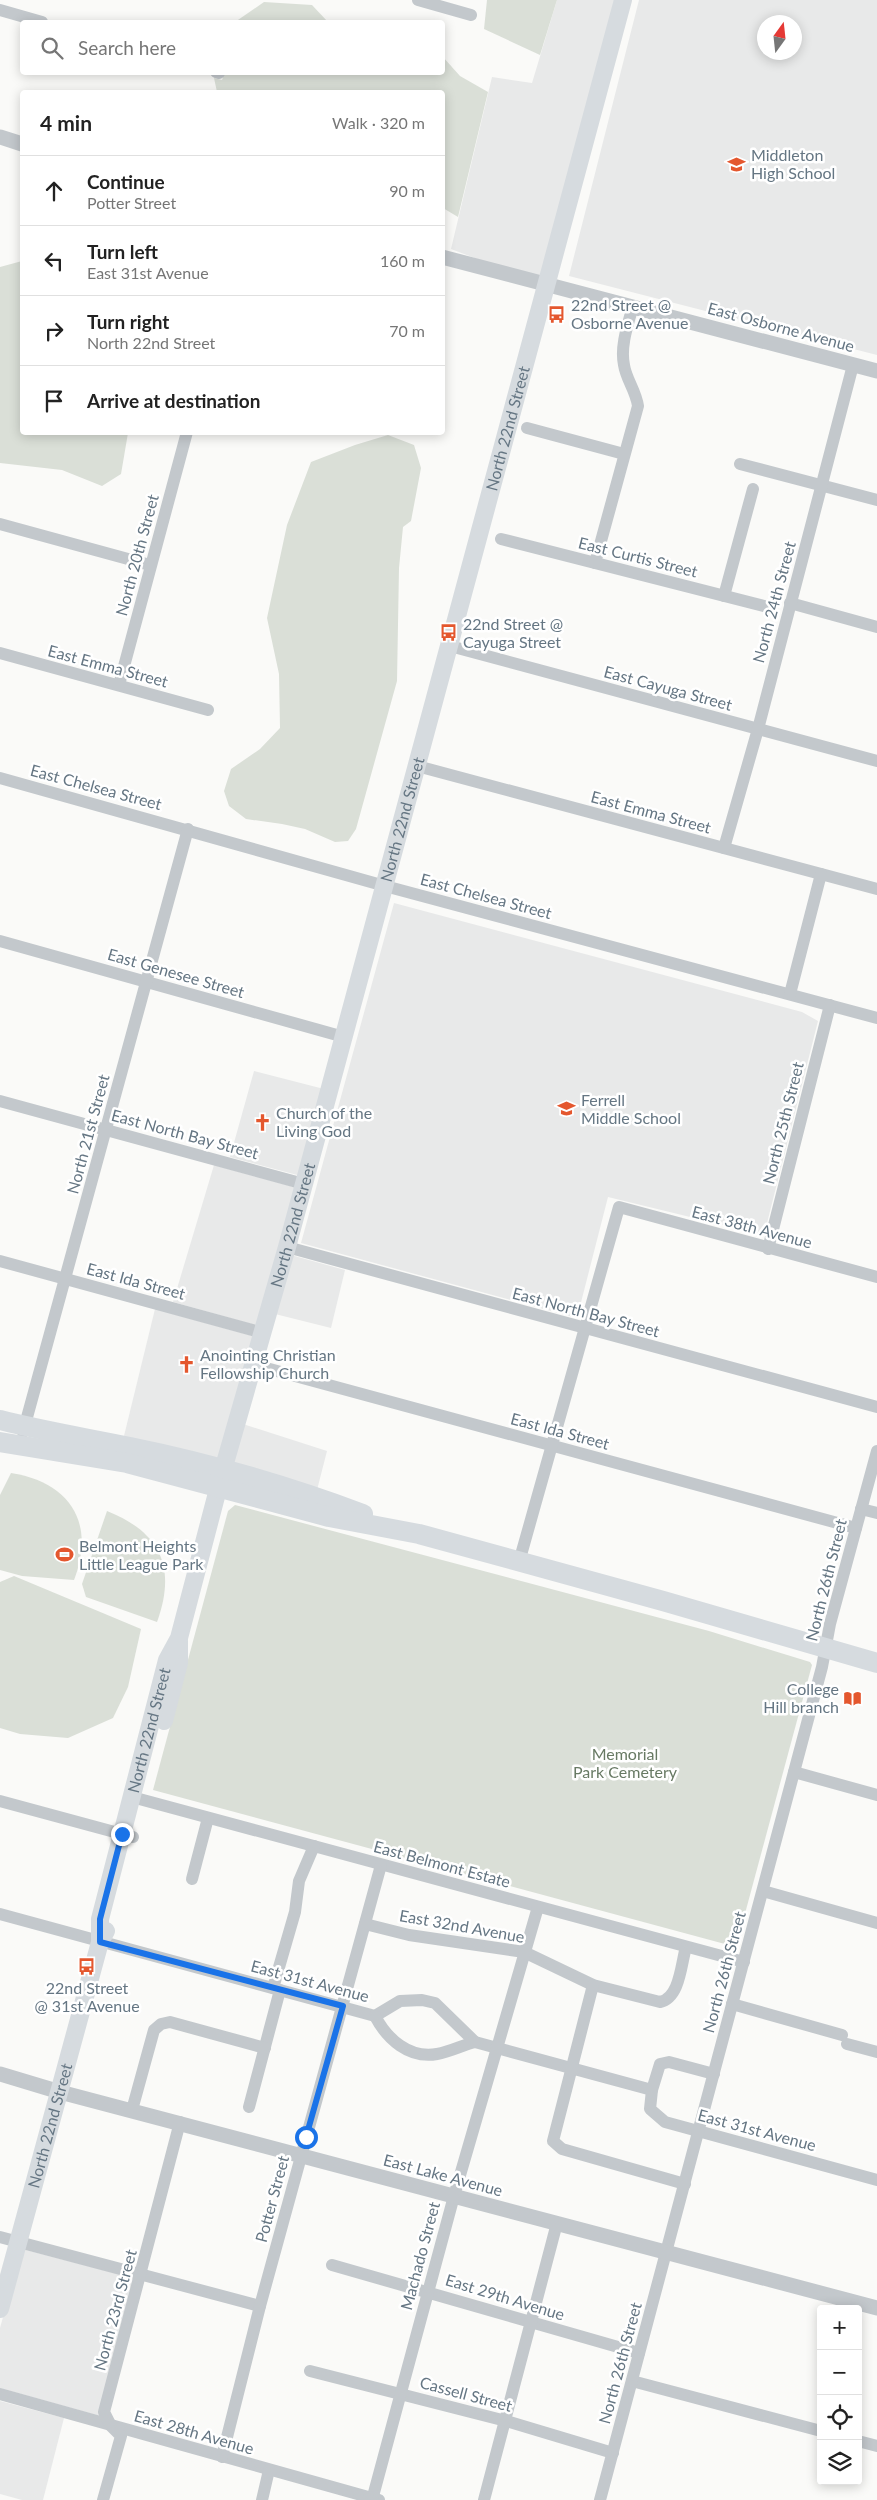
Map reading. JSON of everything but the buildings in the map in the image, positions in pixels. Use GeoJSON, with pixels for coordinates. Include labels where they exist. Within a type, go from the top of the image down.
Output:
{"type":"FeatureCollection","features":[{"type":"Feature","properties":{"kind":"main road","name":"North 22nd Street"},"geometry":{"type":"LineString","coordinates":[[0,2310],[100,1942],[110,1921],[128,1835],[179,1663],[179,1638],[221,1479],[287,1248],[623,0]]}},
{"type":"Feature","properties":{"kind":"main road"},"geometry":{"type":"LineString","coordinates":[[0,1420],[131,1447],[221,1479]]}},
{"type":"Feature","properties":{"kind":"main road"},"geometry":{"type":"LineString","coordinates":[[10,1445],[316,1496],[419,1534],[877,1662]]}},
{"type":"Feature","properties":{"kind":"street"},"geometry":{"type":"LineString","coordinates":[[418,0],[470,15]]}},
{"type":"Feature","properties":{"kind":"street"},"geometry":{"type":"LineString","coordinates":[[0,10],[35,20]]}},
{"type":"Feature","properties":{"kind":"street"},"geometry":{"type":"LineString","coordinates":[[0,138],[20,143]]}},
{"type":"Feature","properties":{"kind":"street","name":"East Osborne Avenue"},"geometry":{"type":"LineString","coordinates":[[445,258],[877,371]]}},
{"type":"Feature","properties":{"kind":"street"},"geometry":{"type":"LineString","coordinates":[[594,563],[638,406],[636,394],[624,365],[624,338],[633,306]]}},
{"type":"Feature","properties":{"kind":"street","name":"North 24th Street"},"geometry":{"type":"LineString","coordinates":[[724,848],[758,729],[853,365]]}},
{"type":"Feature","properties":{"kind":"street"},"geometry":{"type":"LineString","coordinates":[[527,428],[624,454]]}},
{"type":"Feature","properties":{"kind":"street","name":"North 20th Street"},"geometry":{"type":"LineString","coordinates":[[119,685],[186,435]]}},
{"type":"Feature","properties":{"kind":"street"},"geometry":{"type":"LineString","coordinates":[[740,464],[877,500]]}},
{"type":"Feature","properties":{"kind":"street"},"geometry":{"type":"LineString","coordinates":[[724,596],[753,489]]}},
{"type":"Feature","properties":{"kind":"street"},"geometry":{"type":"LineString","coordinates":[[0,524],[150,565]]}},
{"type":"Feature","properties":{"kind":"street","name":"East Curtis Street"},"geometry":{"type":"LineString","coordinates":[[500,539],[768,607]]}},
{"type":"Feature","properties":{"kind":"street"},"geometry":{"type":"LineString","coordinates":[[790,603],[877,627]]}},
{"type":"Feature","properties":{"kind":"street","name":"East Cayuga Street"},"geometry":{"type":"LineString","coordinates":[[450,646],[877,761]]}},
{"type":"Feature","properties":{"kind":"street","name":"East Emma Street"},"geometry":{"type":"LineString","coordinates":[[0,653],[208,710]]}},
{"type":"Feature","properties":{"kind":"street","name":"East Emma Street"},"geometry":{"type":"LineString","coordinates":[[417,766],[877,890]]}},
{"type":"Feature","properties":{"kind":"street","name":"East Chelsea Street"},"geometry":{"type":"LineString","coordinates":[[0,778],[188,829],[385,886],[877,1018]]}},
{"type":"Feature","properties":{"kind":"street","name":"North 21st Street"},"geometry":{"type":"LineString","coordinates":[[10,1445],[25,1426],[188,829]]}},
{"type":"Feature","properties":{"kind":"street"},"geometry":{"type":"LineString","coordinates":[[790,994],[821,874]]}},
{"type":"Feature","properties":{"kind":"street","name":"East Genesee Street"},"geometry":{"type":"LineString","coordinates":[[0,941],[344,1037]]}},
{"type":"Feature","properties":{"kind":"street","name":"North 25th Street"},"geometry":{"type":"LineString","coordinates":[[768,1249],[830,1005]]}},
{"type":"Feature","properties":{"kind":"street","name":"East North Bay Street"},"geometry":{"type":"LineString","coordinates":[[0,1101],[304,1184]]}},
{"type":"Feature","properties":{"kind":"street","name":"East 38th Avenue"},"geometry":{"type":"LineString","coordinates":[[584,1329],[619,1207],[768,1249],[877,1277]]}},
{"type":"Feature","properties":{"kind":"street","name":"East North Bay Street"},"geometry":{"type":"LineString","coordinates":[[287,1248],[877,1407]]}},
{"type":"Feature","properties":{"kind":"street","name":"East Ida Street"},"geometry":{"type":"LineString","coordinates":[[0,1261],[263,1333]]}},
{"type":"Feature","properties":{"kind":"street"},"geometry":{"type":"LineString","coordinates":[[519,1562],[584,1329]]}},
{"type":"Feature","properties":{"kind":"street","name":"East Ida Street"},"geometry":{"type":"LineString","coordinates":[[255,1365],[856,1528]]}},
{"type":"Feature","properties":{"kind":"street","name":"North 26th Street"},"geometry":{"type":"LineString","coordinates":[[602,2500],[612,2453],[763,1891],[826,1648],[830,1624],[877,1451]]}},
{"type":"Feature","properties":{"kind":"street"},"geometry":{"type":"LineString","coordinates":[[861,1509],[877,1513]]}},
{"type":"Feature","properties":{"kind":"street"},"geometry":{"type":"LineString","coordinates":[[794,1772],[877,1794]]}},
{"type":"Feature","properties":{"kind":"street","name":"East Belmont Estate"},"geometry":{"type":"LineString","coordinates":[[138,1799],[744,1962]]}},
{"type":"Feature","properties":{"kind":"street"},"geometry":{"type":"LineString","coordinates":[[0,1801],[128,1835]]}},
{"type":"Feature","properties":{"kind":"street"},"geometry":{"type":"LineString","coordinates":[[192,1879],[208,1818]]}},
{"type":"Feature","properties":{"kind":"street"},"geometry":{"type":"LineString","coordinates":[[249,2107],[295,1912],[299,1881],[314,1846]]}},
{"type":"Feature","properties":{"kind":"street","name":"Potter Street"},"geometry":{"type":"LineString","coordinates":[[222,2457],[260,2306],[381,1864]]}},
{"type":"Feature","properties":{"kind":"street"},"geometry":{"type":"LineString","coordinates":[[763,1891],[877,1923]]}},
{"type":"Feature","properties":{"kind":"street","name":"Machado Street"},"geometry":{"type":"LineString","coordinates":[[374,2499],[427,2291],[538,1908]]}},
{"type":"Feature","properties":{"kind":"street","name":"East 31st Avenue"},"geometry":{"type":"LineString","coordinates":[[0,1914],[375,2016],[400,2001],[422,2000],[435,2004],[475,2042]]}},
{"type":"Feature","properties":{"kind":"street","name":"East 32nd Avenue"},"geometry":{"type":"LineString","coordinates":[[365,1924],[409,1934],[524,1952],[593,1985],[660,2002],[666,2001],[675,1991],[686,1947]]}},
{"type":"Feature","properties":{"kind":"street"},"geometry":{"type":"LineString","coordinates":[[593,1985],[553,2135],[556,2146],[685,2184]]}},
{"type":"Feature","properties":{"kind":"street"},"geometry":{"type":"LineString","coordinates":[[732,2004],[877,2052]]}},
{"type":"Feature","properties":{"kind":"street"},"geometry":{"type":"LineString","coordinates":[[375,2016],[393,2041],[412,2052],[436,2054],[475,2042],[498,2046],[652,2090]]}},
{"type":"Feature","properties":{"kind":"street"},"geometry":{"type":"LineString","coordinates":[[132,2110],[154,2030],[161,2024],[170,2022],[264,2048]]}},
{"type":"Feature","properties":{"kind":"street","name":"East 31st Avenue"},"geometry":{"type":"LineString","coordinates":[[714,2074],[664,2062],[657,2068],[650,2109],[665,2122],[877,2180]]}},
{"type":"Feature","properties":{"kind":"street","name":"East Lake Avenue"},"geometry":{"type":"LineString","coordinates":[[0,2074],[60,2092],[180,2122],[877,2308]]}},
{"type":"Feature","properties":{"kind":"street","name":"North 23rd Street"},"geometry":{"type":"LineString","coordinates":[[103,2500],[121,2436],[111,2426],[104,2412],[180,2122]]}},
{"type":"Feature","properties":{"kind":"street"},"geometry":{"type":"LineString","coordinates":[[484,2500],[557,2223]]}},
{"type":"Feature","properties":{"kind":"street"},"geometry":{"type":"LineString","coordinates":[[0,2237],[260,2306]]}},
{"type":"Feature","properties":{"kind":"street","name":"East 29th Avenue"},"geometry":{"type":"LineString","coordinates":[[332,2266],[427,2291],[639,2353]]}},
{"type":"Feature","properties":{"kind":"street","name":"Cassell Street"},"geometry":{"type":"LineString","coordinates":[[310,2371],[506,2421],[612,2453]]}},
{"type":"Feature","properties":{"kind":"street"},"geometry":{"type":"LineString","coordinates":[[632,2381],[817,2430]]}},
{"type":"Feature","properties":{"kind":"street","name":"East 28th Avenue"},"geometry":{"type":"LineString","coordinates":[[0,2394],[374,2499]]}},
{"type":"Feature","properties":{"kind":"street"},"geometry":{"type":"LineString","coordinates":[[862,2442],[877,2446]]}},
{"type":"Feature","properties":{"kind":"street"},"geometry":{"type":"LineString","coordinates":[[262,2500],[269,2470]]}},
{"type":"Feature","properties":{"kind":"shaded area"},"geometry":{"type":"Polygon","coordinates":[[[557,0],[617,0],[543,277],[485,262],[451,249],[492,77],[532,83],[557,0]]]}},
{"type":"Feature","properties":{"kind":"shaded area","name":"Middleton High School"},"geometry":{"type":"Polygon","coordinates":[[[639,0],[877,0],[877,355],[569,276],[639,0]]]}},
{"type":"Feature","properties":{"kind":"shaded area","name":"Ferrell Middle School"},"geometry":{"type":"Polygon","coordinates":[[[394,903],[802,1012],[818,1021],[764,1235],[608,1197],[577,1318],[301,1243],[394,903]]]}},
{"type":"Feature","properties":{"kind":"shaded area"},"geometry":{"type":"Polygon","coordinates":[[[254,1071],[324,1089],[301,1176],[230,1157],[254,1071]]]}},
{"type":"Feature","properties":{"kind":"shaded area"},"geometry":{"type":"Polygon","coordinates":[[[214,1165],[297,1188],[259,1326],[173,1302],[214,1165]]]}},
{"type":"Feature","properties":{"kind":"shaded area"},"geometry":{"type":"Polygon","coordinates":[[[291,1255],[345,1270],[331,1328],[275,1314],[291,1255]]]}},
{"type":"Feature","properties":{"kind":"shaded area"},"geometry":{"type":"Polygon","coordinates":[[[155,1309],[256,1337],[220,1463],[123,1440],[155,1309]]]}},
{"type":"Feature","properties":{"kind":"shaded area"},"geometry":{"type":"Polygon","coordinates":[[[243,1424],[327,1451],[317,1490],[230,1466],[243,1424]]]}},
{"type":"Feature","properties":{"kind":"shaded area"},"geometry":{"type":"Polygon","coordinates":[[[22,2249],[134,2278],[100,2416],[0,2388],[0,2328],[22,2249]]]}},
{"type":"Feature","properties":{"kind":"shaded area"},"geometry":{"type":"Polygon","coordinates":[[[0,2401],[64,2418],[43,2500],[22,2500],[0,2494],[0,2401]]]}},
{"type":"Feature","properties":{"kind":"green space"},"geometry":{"type":"Polygon","coordinates":[[[487,0],[557,0],[540,55],[484,29],[487,0]]]}},
{"type":"Feature","properties":{"kind":"green space"},"geometry":{"type":"Polygon","coordinates":[[[264,2],[312,5],[326,20],[238,20],[264,2]]]}},
{"type":"Feature","properties":{"kind":"green space"},"geometry":{"type":"Polygon","coordinates":[[[445,59],[460,76],[488,92],[458,217],[445,209],[445,90],[217,90],[214,78],[222,80],[224,75],[445,75],[445,59]]]}},
{"type":"Feature","properties":{"kind":"green space"},"geometry":{"type":"Polygon","coordinates":[[[20,262],[20,435],[128,435],[121,474],[102,486],[62,470],[0,463],[0,267],[20,262]]]}},
{"type":"Feature","properties":{"kind":"green space"},"geometry":{"type":"Polygon","coordinates":[[[388,435],[414,445],[421,468],[411,521],[403,527],[399,568],[397,681],[356,829],[348,841],[335,842],[305,829],[246,819],[229,806],[224,791],[231,769],[260,749],[280,728],[279,674],[267,618],[287,525],[311,462],[388,435]]]}},
{"type":"Feature","properties":{"kind":"green space"},"geometry":{"type":"Polygon","coordinates":[[[11,1473],[32,1478],[49,1486],[63,1496],[73,1508],[79,1523],[82,1540],[80,1559],[74,1580],[22,1576],[0,1570],[0,1495],[11,1473]]]}},
{"type":"Feature","properties":{"kind":"green space","name":"Memorial Park Cemetery"},"geometry":{"type":"Polygon","coordinates":[[[235,1505],[709,1631],[810,1662],[812,1665],[736,1947],[153,1790],[228,1511],[235,1505]]]}},
{"type":"Feature","properties":{"kind":"green space"},"geometry":{"type":"Polygon","coordinates":[[[107,1511],[140,1529],[159,1554],[164,1568],[165,1584],[163,1602],[157,1622],[86,1597],[82,1584],[107,1511]]]}},
{"type":"Feature","properties":{"kind":"green space"},"geometry":{"type":"Polygon","coordinates":[[[14,1576],[141,1629],[128,1687],[113,1718],[68,1738],[20,1734],[0,1728],[0,1582],[14,1576]]]}},
{"type":"Feature","properties":{"kind":"place","name":"Middleton High School"},"geometry":{"type":"Point","coordinates":[737,164]}},
{"type":"Feature","properties":{"kind":"place","name":"22nd Street @ Osborne Avenue"},"geometry":{"type":"Point","coordinates":[557,314]}},
{"type":"Feature","properties":{"kind":"place","name":"22nd Street @ Cayuga Street"},"geometry":{"type":"Point","coordinates":[449,633]}},
{"type":"Feature","properties":{"kind":"place","name":"Ferrell Middle School"},"geometry":{"type":"Point","coordinates":[567,1109]}},
{"type":"Feature","properties":{"kind":"place","name":"Church of the Living God"},"geometry":{"type":"Point","coordinates":[262,1122]}},
{"type":"Feature","properties":{"kind":"place","name":"Anointing Christian Fellowship Church"},"geometry":{"type":"Point","coordinates":[186,1364]}},
{"type":"Feature","properties":{"kind":"place","name":"Belmont Heights Little League Park"},"geometry":{"type":"Point","coordinates":[65,1555]}},
{"type":"Feature","properties":{"kind":"place","name":"College Hill branch"},"geometry":{"type":"Point","coordinates":[853,1698]}},
{"type":"Feature","properties":{"kind":"place","name":"22nd Street @ 31st Avenue"},"geometry":{"type":"Point","coordinates":[87,1966]}},
{"type":"Feature","properties":{"kind":"route"},"geometry":{"type":"LineString","coordinates":[[122,1834],[100,1919],[100,1942],[343,2006],[306,2137]]}}]}
